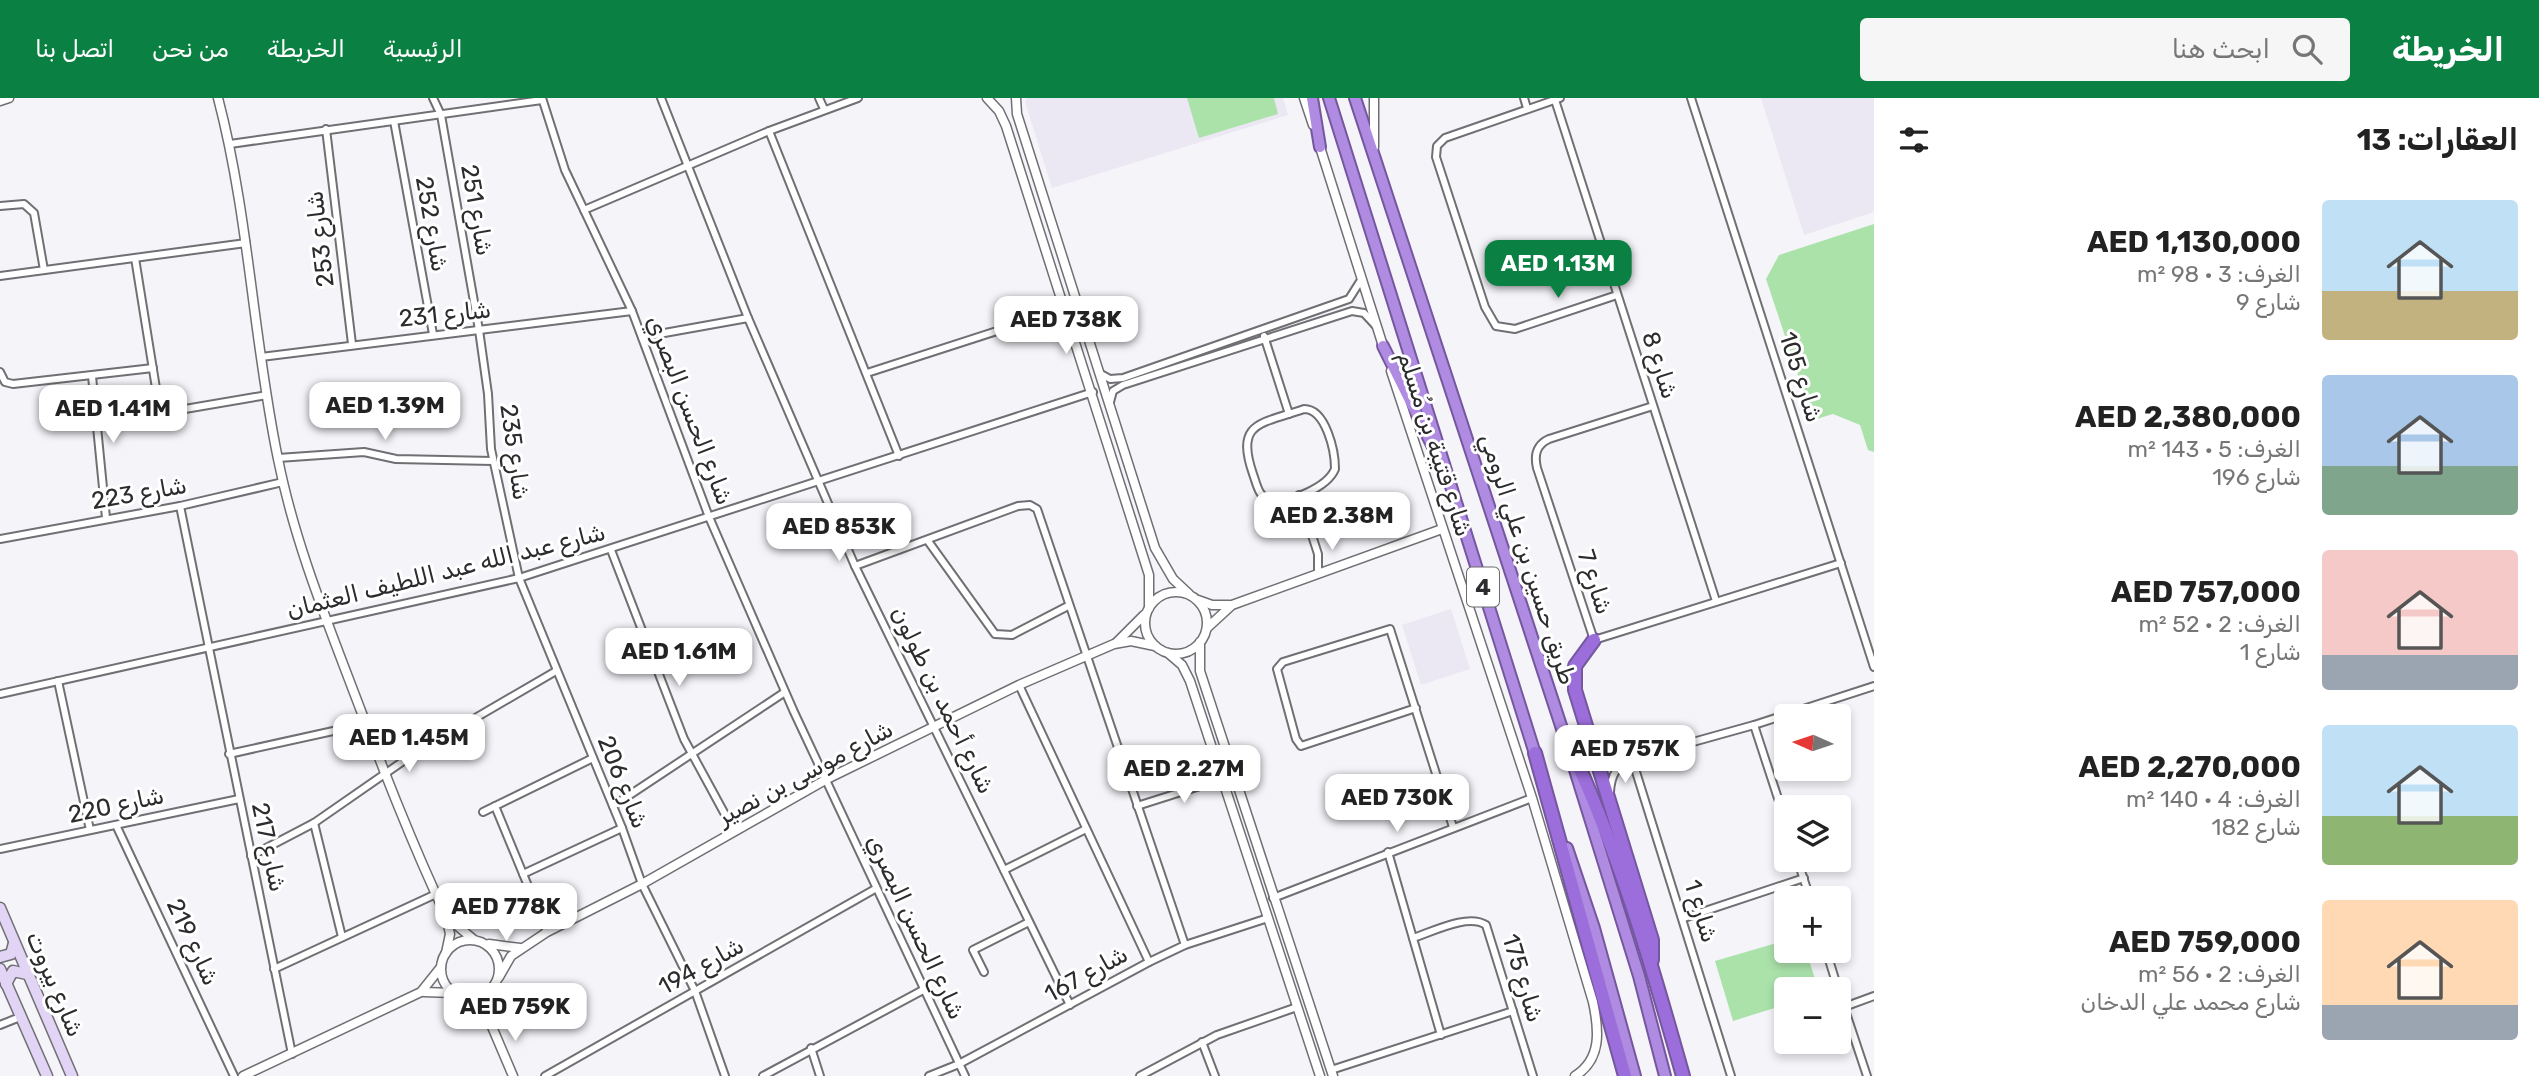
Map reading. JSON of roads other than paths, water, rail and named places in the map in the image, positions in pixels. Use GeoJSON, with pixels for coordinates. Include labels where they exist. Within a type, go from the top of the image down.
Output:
{"type":"FeatureCollection","features":[{"type":"Feature","properties":{"kind":"highway"},"geometry":{"type":"LineString","coordinates":[[1312,98],[1320,148]]}},
{"type":"Feature","properties":{"kind":"highway","name":"طريق حسين بن علي الرومي"},"geometry":{"type":"LineString","coordinates":[[1329,98],[1535,753],[1594,928],[1635,1076]]}},
{"type":"Feature","properties":{"kind":"highway","name":"طريق حسين بن علي الرومي"},"geometry":{"type":"LineString","coordinates":[[1355,98],[1565,737],[1635,963],[1665,1076]]}},
{"type":"Feature","properties":{"kind":"highway"},"geometry":{"type":"LineString","coordinates":[[1383,346],[1448,476]]}},
{"type":"Feature","properties":{"kind":"highway"},"geometry":{"type":"LineString","coordinates":[[1594,640],[1575,666],[1573,678],[1651,940],[1652,971]]}},
{"type":"Feature","properties":{"kind":"highway"},"geometry":{"type":"LineString","coordinates":[[1565,737],[1603,827],[1652,971],[1683,1076]]}},
{"type":"Feature","properties":{"kind":"highway"},"geometry":{"type":"LineString","coordinates":[[1535,753],[1625,1076]]}},
{"type":"Feature","properties":{"kind":"main road","name":"شارع بيروت"},"geometry":{"type":"LineString","coordinates":[[0,908],[72,1076]]}},
{"type":"Feature","properties":{"kind":"main road"},"geometry":{"type":"LineString","coordinates":[[0,957],[12,954],[13,942]]}},
{"type":"Feature","properties":{"kind":"main road","name":"شارع بيروت"},"geometry":{"type":"LineString","coordinates":[[0,969],[47,1076]]}},
{"type":"Feature","properties":{"kind":"main road"},"geometry":{"type":"LineString","coordinates":[[6,984],[13,971],[27,974]]}},
{"type":"Feature","properties":{"kind":"street"},"geometry":{"type":"LineString","coordinates":[[0,101],[9,98]]}},
{"type":"Feature","properties":{"kind":"street"},"geometry":{"type":"LineString","coordinates":[[218,98],[229,144],[267,395],[284,482],[325,622],[385,775],[446,916],[450,934],[441,967],[421,992],[243,1076]]}},
{"type":"Feature","properties":{"kind":"street","name":"شارع 251"},"geometry":{"type":"LineString","coordinates":[[433,98],[441,115],[479,330]]}},
{"type":"Feature","properties":{"kind":"street","name":"شارع أحمد بن طولون"},"geometry":{"type":"LineString","coordinates":[[661,98],[748,317],[855,566],[1070,1005]]}},
{"type":"Feature","properties":{"kind":"street"},"geometry":{"type":"LineString","coordinates":[[819,98],[824,109]]}},
{"type":"Feature","properties":{"kind":"street"},"geometry":{"type":"LineString","coordinates":[[584,210],[769,131],[858,98]]}},
{"type":"Feature","properties":{"kind":"street"},"geometry":{"type":"LineString","coordinates":[[987,98],[999,111],[1006,126],[1093,392],[1149,575],[1147,633],[1155,646],[1181,665],[1190,681],[1320,1076]]}},
{"type":"Feature","properties":{"kind":"street"},"geometry":{"type":"LineString","coordinates":[[1016,98],[1017,114],[1156,548],[1173,579],[1206,613],[1207,628]]}},
{"type":"Feature","properties":{"kind":"street","name":"شارع قتيبة بن مُسلم"},"geometry":{"type":"LineString","coordinates":[[1304,98],[1442,529],[1532,798],[1597,1019],[1595,1052],[1589,1064],[1575,1076]]}},
{"type":"Feature","properties":{"kind":"street"},"geometry":{"type":"LineString","coordinates":[[1374,98],[1372,122],[1378,171]]}},
{"type":"Feature","properties":{"kind":"street"},"geometry":{"type":"LineString","coordinates":[[1524,98],[1527,108]]}},
{"type":"Feature","properties":{"kind":"street","name":"شارع 105"},"geometry":{"type":"LineString","coordinates":[[1691,98],[1874,667]]}},
{"type":"Feature","properties":{"kind":"street"},"geometry":{"type":"LineString","coordinates":[[229,144],[542,99]]}},
{"type":"Feature","properties":{"kind":"street","name":"شارع الحسن البصري"},"geometry":{"type":"LineString","coordinates":[[542,99],[554,140],[632,311],[709,517],[875,889],[965,1076]]}},
{"type":"Feature","properties":{"kind":"street"},"geometry":{"type":"LineString","coordinates":[[1558,99],[1445,138],[1436,149],[1490,320],[1499,328],[1515,330],[1617,295]]}},
{"type":"Feature","properties":{"kind":"street","name":"شارع 8"},"geometry":{"type":"LineString","coordinates":[[1558,99],[1617,295],[1716,601]]}},
{"type":"Feature","properties":{"kind":"street","name":"شارع 252"},"geometry":{"type":"LineString","coordinates":[[394,121],[433,334]]}},
{"type":"Feature","properties":{"kind":"street","name":"شارع 253"},"geometry":{"type":"LineString","coordinates":[[326,129],[352,344]]}},
{"type":"Feature","properties":{"kind":"street"},"geometry":{"type":"LineString","coordinates":[[769,131],[899,456]]}},
{"type":"Feature","properties":{"kind":"street"},"geometry":{"type":"LineString","coordinates":[[0,206],[24,204],[34,213],[44,270]]}},
{"type":"Feature","properties":{"kind":"street"},"geometry":{"type":"LineString","coordinates":[[0,276],[246,243]]}},
{"type":"Feature","properties":{"kind":"street"},"geometry":{"type":"LineString","coordinates":[[135,258],[160,413]]}},
{"type":"Feature","properties":{"kind":"street"},"geometry":{"type":"LineString","coordinates":[[1099,372],[1110,379],[1122,378],[1349,299],[1362,278]]}},
{"type":"Feature","properties":{"kind":"street"},"geometry":{"type":"LineString","coordinates":[[867,373],[1065,309]]}},
{"type":"Feature","properties":{"kind":"street","name":"شارع 231"},"geometry":{"type":"LineString","coordinates":[[261,356],[632,311]]}},
{"type":"Feature","properties":{"kind":"street"},"geometry":{"type":"LineString","coordinates":[[1110,404],[1118,387],[1352,311],[1364,313],[1377,327]]}},
{"type":"Feature","properties":{"kind":"street"},"geometry":{"type":"LineString","coordinates":[[642,337],[748,317]]}},
{"type":"Feature","properties":{"kind":"street"},"geometry":{"type":"LineString","coordinates":[[1262,329],[1289,414]]}},
{"type":"Feature","properties":{"kind":"street","name":"شارع 235"},"geometry":{"type":"LineString","coordinates":[[479,330],[493,461],[519,578]]}},
{"type":"Feature","properties":{"kind":"street"},"geometry":{"type":"LineString","coordinates":[[0,372],[5,383],[13,384],[153,368]]}},
{"type":"Feature","properties":{"kind":"street"},"geometry":{"type":"LineString","coordinates":[[92,376],[106,518]]}},
{"type":"Feature","properties":{"kind":"street","name":"شارع عبد الله عبد اللطيف العثمان"},"geometry":{"type":"LineString","coordinates":[[0,694],[519,578],[1093,392]]}},
{"type":"Feature","properties":{"kind":"street"},"geometry":{"type":"LineString","coordinates":[[97,424],[267,395]]}},
{"type":"Feature","properties":{"kind":"street","name":"شارع 7"},"geometry":{"type":"LineString","coordinates":[[1653,406],[1549,439],[1541,443],[1535,453],[1537,468],[1594,640],[1841,563]]}},
{"type":"Feature","properties":{"kind":"street"},"geometry":{"type":"LineString","coordinates":[[1308,409],[1320,416],[1335,465],[1332,476],[1299,495],[1274,502],[1265,499],[1260,494],[1245,451],[1249,432],[1289,414],[1308,409]]}},
{"type":"Feature","properties":{"kind":"street"},"geometry":{"type":"LineString","coordinates":[[278,458],[363,453],[396,459],[493,461]]}},
{"type":"Feature","properties":{"kind":"street","name":"شارع 223"},"geometry":{"type":"LineString","coordinates":[[0,539],[180,506],[284,482]]}},
{"type":"Feature","properties":{"kind":"street"},"geometry":{"type":"LineString","coordinates":[[1299,495],[1318,554],[1318,573]]}},
{"type":"Feature","properties":{"kind":"street","name":"شارع 217"},"geometry":{"type":"LineString","coordinates":[[180,506],[292,1054]]}},
{"type":"Feature","properties":{"kind":"street"},"geometry":{"type":"LineString","coordinates":[[855,566],[1018,506],[1034,507],[1042,518],[1068,606],[1185,945]]}},
{"type":"Feature","properties":{"kind":"street"},"geometry":{"type":"LineString","coordinates":[[1148,610],[1164,594],[1179,592],[1212,605],[1232,605],[1442,529]]}},
{"type":"Feature","properties":{"kind":"street"},"geometry":{"type":"LineString","coordinates":[[928,541],[989,629],[998,636],[1017,633],[1068,606]]}},
{"type":"Feature","properties":{"kind":"street"},"geometry":{"type":"LineString","coordinates":[[611,550],[692,754],[734,831]]}},
{"type":"Feature","properties":{"kind":"street","name":"شارع 206"},"geometry":{"type":"LineString","coordinates":[[519,578],[622,828],[642,884],[695,991],[725,1076]]}},
{"type":"Feature","properties":{"kind":"street"},"geometry":{"type":"LineString","coordinates":[[1168,653],[1188,652],[1200,642],[1207,628],[1232,605]]}},
{"type":"Feature","properties":{"kind":"street","name":"شارع موسى بن نصير"},"geometry":{"type":"LineString","coordinates":[[1114,644],[1134,628],[1148,610]]}},
{"type":"Feature","properties":{"kind":"street"},"geometry":{"type":"LineString","coordinates":[[1416,708],[1301,746],[1296,739],[1277,675],[1279,665],[1390,629],[1416,708],[1453,827]]}},
{"type":"Feature","properties":{"kind":"street","name":"شارع موسى بن نصير"},"geometry":{"type":"LineString","coordinates":[[497,981],[507,962],[520,948],[642,884],[827,779],[1019,685],[1114,644],[1131,641],[1155,646]]}},
{"type":"Feature","properties":{"kind":"street"},"geometry":{"type":"LineString","coordinates":[[1200,642],[1200,671],[1332,1073],[1441,1034],[1513,1012]]}},
{"type":"Feature","properties":{"kind":"street"},"geometry":{"type":"LineString","coordinates":[[251,856],[314,822],[412,755],[556,671]]}},
{"type":"Feature","properties":{"kind":"street"},"geometry":{"type":"LineString","coordinates":[[58,681],[90,830]]}},
{"type":"Feature","properties":{"kind":"street"},"geometry":{"type":"LineString","coordinates":[[1019,685],[1149,962]]}},
{"type":"Feature","properties":{"kind":"street"},"geometry":{"type":"LineString","coordinates":[[1610,804],[1615,772],[1621,764],[1874,686]]}},
{"type":"Feature","properties":{"kind":"street"},"geometry":{"type":"LineString","coordinates":[[613,806],[785,692]]}},
{"type":"Feature","properties":{"kind":"street"},"geometry":{"type":"LineString","coordinates":[[229,754],[365,724]]}},
{"type":"Feature","properties":{"kind":"street"},"geometry":{"type":"LineString","coordinates":[[1754,725],[1777,795]]}},
{"type":"Feature","properties":{"kind":"street"},"geometry":{"type":"LineString","coordinates":[[483,812],[593,758]]}},
{"type":"Feature","properties":{"kind":"street","name":"شارع 1"},"geometry":{"type":"LineString","coordinates":[[1633,759],[1731,1076]]}},
{"type":"Feature","properties":{"kind":"street"},"geometry":{"type":"LineString","coordinates":[[1137,806],[1222,779]]}},
{"type":"Feature","properties":{"kind":"street"},"geometry":{"type":"LineString","coordinates":[[1273,898],[1532,798]]}},
{"type":"Feature","properties":{"kind":"street","name":"شارع 220"},"geometry":{"type":"LineString","coordinates":[[0,849],[239,799]]}},
{"type":"Feature","properties":{"kind":"street"},"geometry":{"type":"LineString","coordinates":[[495,806],[547,932]]}},
{"type":"Feature","properties":{"kind":"street"},"geometry":{"type":"LineString","coordinates":[[314,822],[342,937]]}},
{"type":"Feature","properties":{"kind":"street","name":"شارع 219"},"geometry":{"type":"LineString","coordinates":[[116,825],[234,1076]]}},
{"type":"Feature","properties":{"kind":"street"},"geometry":{"type":"LineString","coordinates":[[523,874],[622,828]]}},
{"type":"Feature","properties":{"kind":"street"},"geometry":{"type":"LineString","coordinates":[[1004,870],[1086,829]]}},
{"type":"Feature","properties":{"kind":"street"},"geometry":{"type":"LineString","coordinates":[[1388,852],[1441,1034]]}},
{"type":"Feature","properties":{"kind":"street"},"geometry":{"type":"LineString","coordinates":[[1802,872],[1806,886]]}},
{"type":"Feature","properties":{"kind":"street"},"geometry":{"type":"LineString","coordinates":[[1684,918],[1804,878]]}},
{"type":"Feature","properties":{"kind":"street","name":"شارع 194"},"geometry":{"type":"LineString","coordinates":[[545,1076],[875,889]]}},
{"type":"Feature","properties":{"kind":"street"},"geometry":{"type":"LineString","coordinates":[[274,969],[436,894]]}},
{"type":"Feature","properties":{"kind":"street"},"geometry":{"type":"LineString","coordinates":[[446,916],[489,946],[499,960],[497,981],[490,1000],[490,1021],[513,1076]]}},
{"type":"Feature","properties":{"kind":"street","name":"شارع 167"},"geometry":{"type":"LineString","coordinates":[[929,1076],[959,1064],[1185,945],[1268,918]]}},
{"type":"Feature","properties":{"kind":"street"},"geometry":{"type":"LineString","coordinates":[[984,972],[973,950],[1029,922]]}},
{"type":"Feature","properties":{"kind":"street","name":"شارع 175"},"geometry":{"type":"LineString","coordinates":[[1413,938],[1461,923],[1483,923],[1533,1076]]}},
{"type":"Feature","properties":{"kind":"street"},"geometry":{"type":"LineString","coordinates":[[446,953],[456,943],[477,940],[498,947],[520,948]]}},
{"type":"Feature","properties":{"kind":"street"},"geometry":{"type":"LineString","coordinates":[[441,967],[442,977],[454,993],[490,1021]]}},
{"type":"Feature","properties":{"kind":"street"},"geometry":{"type":"LineString","coordinates":[[463,998],[481,996],[497,981]]}},
{"type":"Feature","properties":{"kind":"street"},"geometry":{"type":"LineString","coordinates":[[763,1076],[923,990]]}},
{"type":"Feature","properties":{"kind":"street"},"geometry":{"type":"LineString","coordinates":[[421,992],[454,993]]}},
{"type":"Feature","properties":{"kind":"street"},"geometry":{"type":"LineString","coordinates":[[1851,1004],[1874,996]]}},
{"type":"Feature","properties":{"kind":"street"},"geometry":{"type":"LineString","coordinates":[[1140,1076],[1202,1042],[1297,1007]]}},
{"type":"Feature","properties":{"kind":"street"},"geometry":{"type":"LineString","coordinates":[[0,1026],[20,1017]]}},
{"type":"Feature","properties":{"kind":"street"},"geometry":{"type":"LineString","coordinates":[[1851,1028],[1867,1076]]}},
{"type":"Feature","properties":{"kind":"street"},"geometry":{"type":"LineString","coordinates":[[1202,1042],[1215,1076]]}},
{"type":"Feature","properties":{"kind":"street"},"geometry":{"type":"LineString","coordinates":[[811,1048],[820,1076]]}}]}
